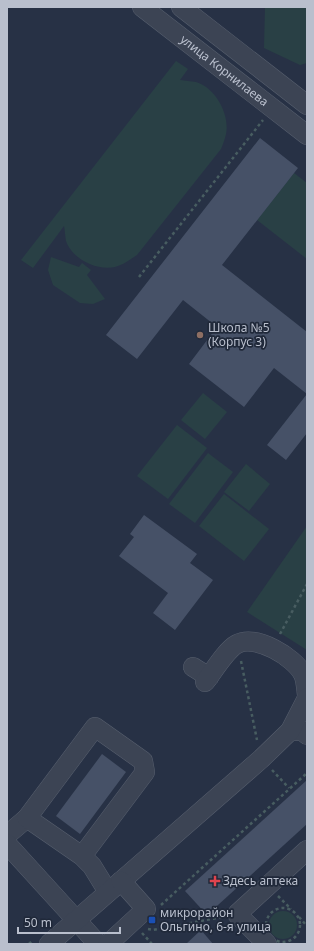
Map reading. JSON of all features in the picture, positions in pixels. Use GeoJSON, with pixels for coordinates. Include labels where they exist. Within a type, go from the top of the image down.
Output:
{"type":"FeatureCollection","features":[{"type":"Feature","properties":{"kind":"street","name":"улица Корнилаева"},"geometry":{"type":"LineString","coordinates":[[142,7],[307,135]]}},
{"type":"Feature","properties":{"kind":"street","name":"улица Корнилаева"},"geometry":{"type":"LineString","coordinates":[[181,7],[307,105]]}},
{"type":"Feature","properties":{"kind":"street"},"geometry":{"type":"LineString","coordinates":[[49,944],[261,759],[298,733],[307,697],[304,675],[295,663],[273,647],[257,642],[238,643],[202,675]]}},
{"type":"Feature","properties":{"kind":"street"},"geometry":{"type":"LineString","coordinates":[[7,835],[27,818],[95,727],[143,761],[145,772],[82,856]]}},
{"type":"Feature","properties":{"kind":"street"},"geometry":{"type":"LineString","coordinates":[[27,818],[82,856],[114,887],[146,910],[108,944]]}},
{"type":"Feature","properties":{"kind":"street"},"geometry":{"type":"LineString","coordinates":[[7,844],[98,944]]}},
{"type":"Feature","properties":{"kind":"street"},"geometry":{"type":"LineString","coordinates":[[266,935],[237,914],[307,850]]}},
{"type":"Feature","properties":{"kind":"path"},"geometry":{"type":"LineString","coordinates":[[139,277],[268,115]]}},
{"type":"Feature","properties":{"kind":"path"},"geometry":{"type":"LineString","coordinates":[[273,647],[307,584]]}},
{"type":"Feature","properties":{"kind":"path"},"geometry":{"type":"LineString","coordinates":[[238,643],[261,759],[290,788]]}},
{"type":"Feature","properties":{"kind":"path"},"geometry":{"type":"LineString","coordinates":[[160,906],[307,772]]}},
{"type":"Feature","properties":{"kind":"path"},"geometry":{"type":"LineString","coordinates":[[269,886],[307,926]]}},
{"type":"Feature","properties":{"kind":"path"},"geometry":{"type":"LineString","coordinates":[[287,909],[296,914],[299,919],[300,931],[297,936],[289,941],[283,942],[274,939],[267,932],[266,935],[270,914],[275,910],[287,909]]}},
{"type":"Feature","properties":{"kind":"path"},"geometry":{"type":"LineString","coordinates":[[142,928],[153,930],[237,914],[266,935]]}},
{"type":"Feature","properties":{"kind":"path"},"geometry":{"type":"LineString","coordinates":[[142,932],[152,944]]}},
{"type":"Feature","properties":{"kind":"green space"},"geometry":{"type":"Polygon","coordinates":[[[265,7],[307,7],[307,63],[300,65],[264,48],[265,7]]]}},
{"type":"Feature","properties":{"kind":"green space"},"geometry":{"type":"Polygon","coordinates":[[[176,61],[188,69],[180,80],[196,82],[203,85],[210,90],[220,103],[224,111],[227,127],[226,136],[221,149],[137,255],[124,263],[108,268],[93,265],[79,258],[69,247],[66,241],[64,226],[33,268],[21,260],[176,61]]]}},
{"type":"Feature","properties":{"kind":"green space"},"geometry":{"type":"Polygon","coordinates":[[[294,173],[307,183],[307,259],[257,220],[294,173]]]}},
{"type":"Feature","properties":{"kind":"green space"},"geometry":{"type":"Polygon","coordinates":[[[51,257],[79,267],[82,263],[91,270],[87,275],[105,299],[93,304],[80,303],[53,285],[48,270],[51,257]]]}},
{"type":"Feature","properties":{"kind":"green space"},"geometry":{"type":"Polygon","coordinates":[[[203,393],[227,412],[205,439],[181,420],[203,393]]]}},
{"type":"Feature","properties":{"kind":"green space"},"geometry":{"type":"Polygon","coordinates":[[[177,425],[207,448],[168,499],[137,476],[177,425]]]}},
{"type":"Feature","properties":{"kind":"green space"},"geometry":{"type":"Polygon","coordinates":[[[208,453],[233,472],[195,523],[169,504],[208,453]]]}},
{"type":"Feature","properties":{"kind":"green space"},"geometry":{"type":"Polygon","coordinates":[[[246,464],[270,484],[249,511],[224,492],[246,464]]]}},
{"type":"Feature","properties":{"kind":"green space"},"geometry":{"type":"Polygon","coordinates":[[[224,494],[269,529],[244,561],[199,526],[224,494]]]}},
{"type":"Feature","properties":{"kind":"green space"},"geometry":{"type":"Polygon","coordinates":[[[307,526],[307,650],[247,612],[307,526]]]}},
{"type":"Feature","properties":{"kind":"green space"},"geometry":{"type":"Polygon","coordinates":[[[283,911],[293,915],[297,925],[293,935],[283,939],[273,935],[269,925],[273,915],[283,911]]]}},
{"type":"Feature","properties":{"kind":"building"},"geometry":{"type":"Polygon","coordinates":[[[260,138],[298,168],[222,265],[307,332],[307,394],[274,368],[244,407],[189,364],[217,327],[183,300],[137,359],[106,335],[260,138]]]}},
{"type":"Feature","properties":{"kind":"building"},"geometry":{"type":"Polygon","coordinates":[[[307,394],[307,433],[286,460],[267,445],[307,394]]]}},
{"type":"Feature","properties":{"kind":"building"},"geometry":{"type":"Polygon","coordinates":[[[144,515],[197,554],[190,563],[213,580],[175,630],[153,613],[168,593],[119,556],[134,537],[130,534],[144,515]]]}},
{"type":"Feature","properties":{"kind":"building"},"geometry":{"type":"Polygon","coordinates":[[[102,754],[126,772],[80,834],[56,816],[102,754]]]}},
{"type":"Feature","properties":{"kind":"building"},"geometry":{"type":"Polygon","coordinates":[[[307,780],[307,824],[207,915],[185,891],[307,780]]]}},
{"type":"Feature","properties":{"kind":"building"},"geometry":{"type":"Polygon","coordinates":[[[201,930],[213,944],[186,944],[201,930]]]}},
{"type":"Feature","properties":{"kind":"place","name":"Школа №5 (Корпус 3)"},"geometry":{"type":"Point","coordinates":[200,335]}},
{"type":"Feature","properties":{"kind":"place","name":"Здесь аптека"},"geometry":{"type":"Point","coordinates":[215,881]}},
{"type":"Feature","properties":{"kind":"place","name":"микрорайон Ольгино, 6-я улица"},"geometry":{"type":"Point","coordinates":[152,920]}}]}
